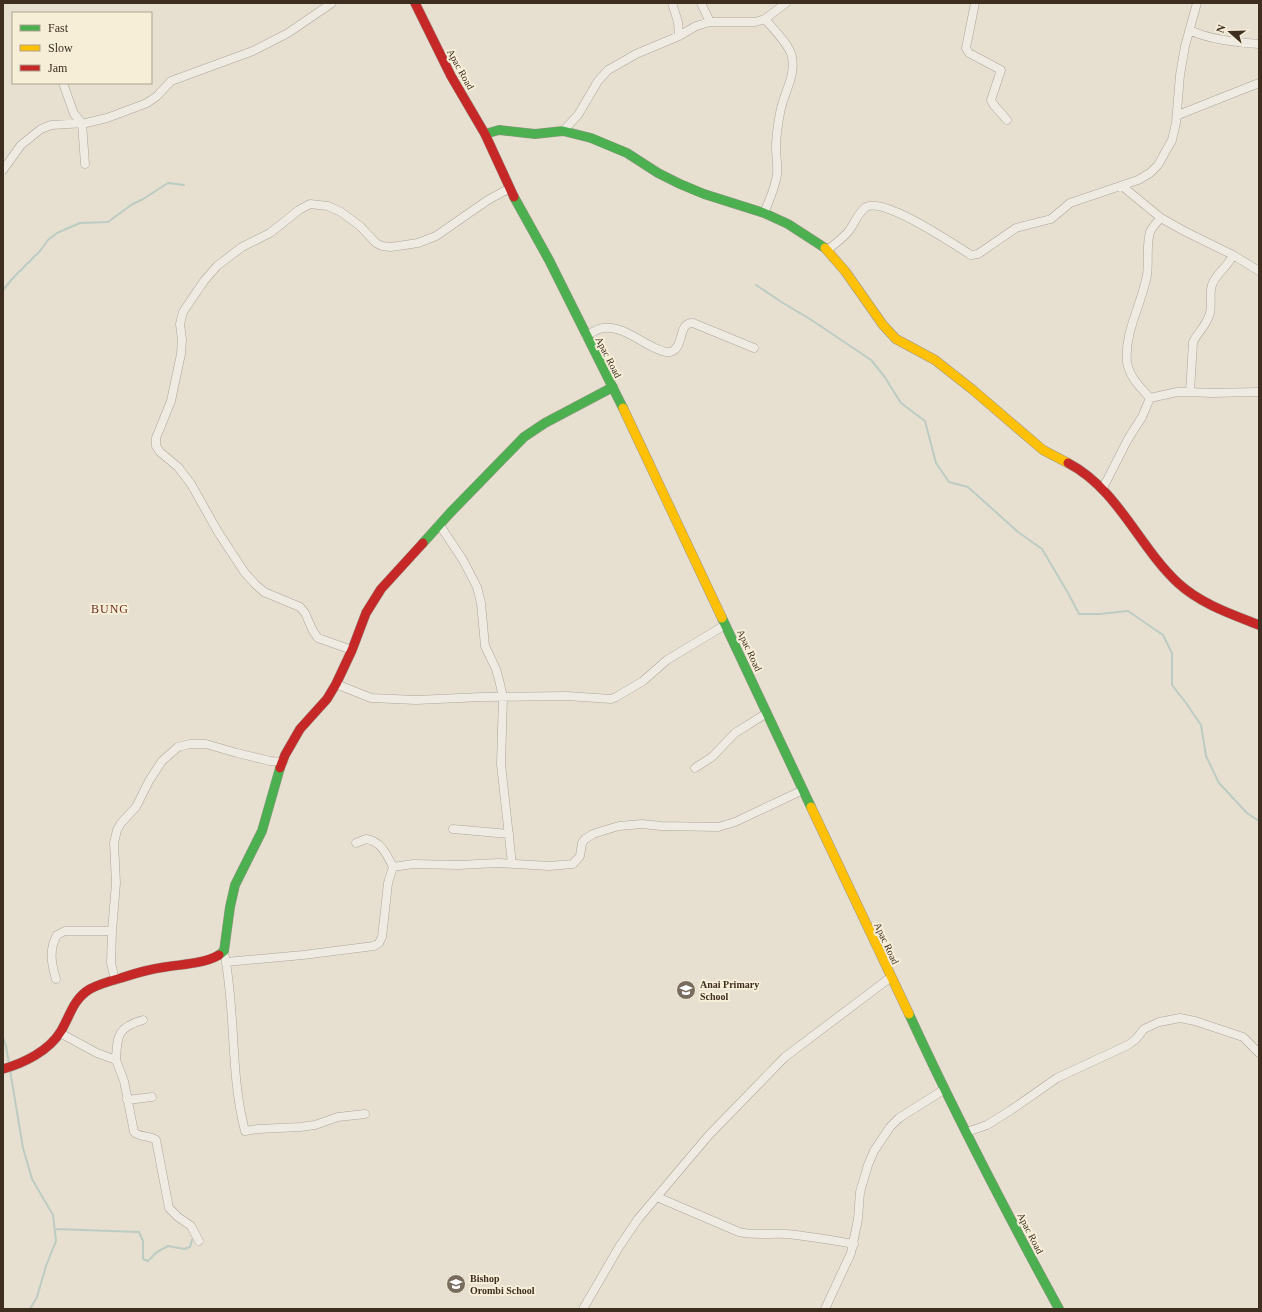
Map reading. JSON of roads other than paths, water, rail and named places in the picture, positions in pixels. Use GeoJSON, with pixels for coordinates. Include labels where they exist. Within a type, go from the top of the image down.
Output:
{"type":"FeatureCollection","features":[{"type":"Feature","properties":{"kind":"street"},"geometry":{"type":"LineString","coordinates":[[3,170],[21,145],[41,129],[51,125],[82,123],[108,118],[152,100],[171,81],[253,51],[288,32],[332,3]]}},
{"type":"Feature","properties":{"kind":"street","name":"Apac Road"},"geometry":{"type":"LineString","coordinates":[[415,3],[451,76],[485,134],[518,206],[549,260],[612,387],[782,747],[804,790],[891,978],[1021,1239],[1059,1309]]}},
{"type":"Feature","properties":{"kind":"street"},"geometry":{"type":"LineString","coordinates":[[672,3],[680,29],[679,36]]}},
{"type":"Feature","properties":{"kind":"street"},"geometry":{"type":"LineString","coordinates":[[700,3],[710,22]]}},
{"type":"Feature","properties":{"kind":"street"},"geometry":{"type":"LineString","coordinates":[[562,131],[578,115],[598,81],[608,70],[636,54],[679,36],[696,26],[710,22],[744,23],[765,20],[786,3]]}},
{"type":"Feature","properties":{"kind":"street"},"geometry":{"type":"LineString","coordinates":[[975,3],[966,48],[969,53],[1000,70],[991,100],[1007,120]]}},
{"type":"Feature","properties":{"kind":"street"},"geometry":{"type":"LineString","coordinates":[[828,250],[848,232],[866,208],[872,206],[890,210],[916,221],[971,255],[978,254],[1016,228],[1051,219],[1070,202],[1144,178],[1158,165],[1172,140],[1178,115],[1177,97],[1180,75],[1197,3]]}},
{"type":"Feature","properties":{"kind":"street"},"geometry":{"type":"LineString","coordinates":[[764,213],[777,174],[776,148],[780,111],[792,75],[793,66],[792,55],[788,47],[765,20]]}},
{"type":"Feature","properties":{"kind":"street"},"geometry":{"type":"LineString","coordinates":[[1190,30],[1222,39],[1259,44]]}},
{"type":"Feature","properties":{"kind":"street"},"geometry":{"type":"LineString","coordinates":[[1178,115],[1259,83]]}},
{"type":"Feature","properties":{"kind":"street"},"geometry":{"type":"LineString","coordinates":[[64,84],[68,92],[74,114],[82,123],[86,164]]}},
{"type":"Feature","properties":{"kind":"street"},"geometry":{"type":"LineString","coordinates":[[485,134],[500,130],[535,134],[562,131],[591,138],[627,153],[658,173],[680,184],[710,196],[764,213],[788,224],[828,250],[845,271],[883,325],[896,339],[936,360],[1043,450],[1085,472],[1103,488],[1180,585],[1212,606],[1259,625]]}},
{"type":"Feature","properties":{"kind":"street"},"geometry":{"type":"LineString","coordinates":[[1122,186],[1161,218],[1233,255],[1259,271]]}},
{"type":"Feature","properties":{"kind":"street"},"geometry":{"type":"LineString","coordinates":[[352,650],[318,638],[313,631],[305,613],[300,607],[264,592],[256,585],[245,573],[218,532],[191,484],[175,464],[160,452],[156,446],[156,438],[171,400],[180,360],[182,340],[180,324],[183,312],[204,281],[217,266],[242,247],[270,233],[299,210],[310,204],[328,206],[341,212],[360,226],[376,243],[382,246],[391,247],[418,243],[436,236],[488,200],[510,188]]}},
{"type":"Feature","properties":{"kind":"street"},"geometry":{"type":"LineString","coordinates":[[1150,398],[1136,383],[1130,373],[1127,364],[1127,354],[1128,342],[1147,275],[1149,239],[1151,231],[1161,218]]}},
{"type":"Feature","properties":{"kind":"street"},"geometry":{"type":"LineString","coordinates":[[1190,392],[1193,342],[1195,337],[1205,326],[1210,312],[1211,289],[1215,278],[1226,266],[1233,255]]}},
{"type":"Feature","properties":{"kind":"street"},"geometry":{"type":"LineString","coordinates":[[586,336],[603,328],[620,330],[663,352],[669,352],[674,350],[677,346],[685,325],[689,322],[754,348]]}},
{"type":"Feature","properties":{"kind":"street"},"geometry":{"type":"LineString","coordinates":[[365,1114],[338,1117],[315,1125],[245,1131],[237,1084],[232,1011],[224,951],[230,906],[236,885],[262,831],[282,762],[291,742],[300,729],[320,708],[336,684],[352,650],[366,613],[374,598],[439,524],[524,437],[546,422],[595,398],[612,387]]}},
{"type":"Feature","properties":{"kind":"street"},"geometry":{"type":"LineString","coordinates":[[1150,398],[1177,392],[1259,392]]}},
{"type":"Feature","properties":{"kind":"street"},"geometry":{"type":"LineString","coordinates":[[1103,488],[1128,439],[1142,417],[1150,398]]}},
{"type":"Feature","properties":{"kind":"street"},"geometry":{"type":"LineString","coordinates":[[439,524],[463,560],[477,587],[481,603],[485,646],[496,668],[503,697],[501,764],[506,813],[510,834],[512,864]]}},
{"type":"Feature","properties":{"kind":"street"},"geometry":{"type":"LineString","coordinates":[[336,684],[371,698],[416,700],[567,696],[602,699],[616,697],[643,681],[667,660],[725,625]]}},
{"type":"Feature","properties":{"kind":"street"},"geometry":{"type":"LineString","coordinates":[[695,768],[712,757],[735,733],[767,713]]}},
{"type":"Feature","properties":{"kind":"street"},"geometry":{"type":"LineString","coordinates":[[115,980],[111,963],[116,882],[114,843],[117,830],[121,823],[136,807],[149,781],[162,761],[178,747],[190,744],[206,744],[270,761],[282,762]]}},
{"type":"Feature","properties":{"kind":"street"},"geometry":{"type":"LineString","coordinates":[[393,867],[413,864],[512,864],[548,866],[573,864],[580,856],[582,843],[593,834],[619,826],[642,824],[718,827],[735,822],[804,790]]}},
{"type":"Feature","properties":{"kind":"street"},"geometry":{"type":"LineString","coordinates":[[453,829],[510,834]]}},
{"type":"Feature","properties":{"kind":"street"},"geometry":{"type":"LineString","coordinates":[[226,962],[303,955],[374,946],[379,943],[382,937],[388,883],[393,867],[382,847],[377,842],[366,839],[356,843]]}},
{"type":"Feature","properties":{"kind":"street"},"geometry":{"type":"LineString","coordinates":[[56,979],[51,960],[52,948],[57,935],[65,931],[112,931]]}},
{"type":"Feature","properties":{"kind":"street"},"geometry":{"type":"LineString","coordinates":[[3,1069],[30,1058],[49,1045],[60,1033],[76,1001],[89,990],[115,980],[155,968],[197,962],[219,956],[224,951]]}},
{"type":"Feature","properties":{"kind":"street"},"geometry":{"type":"LineString","coordinates":[[584,1309],[619,1247],[638,1219],[709,1135],[785,1057],[891,978]]}},
{"type":"Feature","properties":{"kind":"street"},"geometry":{"type":"LineString","coordinates":[[967,1132],[987,1124],[1011,1110],[1057,1078],[1088,1065],[1103,1056],[1128,1045],[1136,1039],[1144,1029],[1158,1022],[1180,1018],[1195,1021],[1243,1037],[1259,1053]]}},
{"type":"Feature","properties":{"kind":"street"},"geometry":{"type":"LineString","coordinates":[[143,1020],[128,1025],[120,1033],[117,1045],[116,1060],[124,1081],[134,1132],[138,1135],[156,1140],[169,1208],[190,1226],[199,1241]]}},
{"type":"Feature","properties":{"kind":"street"},"geometry":{"type":"LineString","coordinates":[[60,1033],[97,1053],[116,1060]]}},
{"type":"Feature","properties":{"kind":"street"},"geometry":{"type":"LineString","coordinates":[[825,1309],[854,1244],[860,1192],[874,1151],[890,1127],[899,1118],[945,1089]]}},
{"type":"Feature","properties":{"kind":"street"},"geometry":{"type":"LineString","coordinates":[[127,1100],[152,1097]]}},
{"type":"Feature","properties":{"kind":"street"},"geometry":{"type":"LineString","coordinates":[[657,1197],[731,1229],[745,1233],[785,1234],[854,1244]]}},
{"type":"Feature","properties":{"kind":"waterway"},"geometry":{"type":"LineString","coordinates":[[3,290],[40,251],[48,240],[57,233],[80,223],[108,222],[131,205],[168,183],[184,185]]}},
{"type":"Feature","properties":{"kind":"waterway"},"geometry":{"type":"LineString","coordinates":[[756,285],[871,360],[884,376],[901,403],[925,421],[936,463],[949,482],[968,487],[1018,532],[1042,549],[1079,614],[1099,614],[1128,611],[1163,635],[1172,653],[1172,685],[1201,725],[1206,756],[1219,783],[1247,813],[1259,821]]}},
{"type":"Feature","properties":{"kind":"waterway"},"geometry":{"type":"LineString","coordinates":[[3,1037],[9,1064]]}},
{"type":"Feature","properties":{"kind":"waterway"},"geometry":{"type":"LineString","coordinates":[[10,1070],[23,1148],[32,1179],[53,1215],[56,1241],[46,1266],[37,1297],[30,1309]]}},
{"type":"Feature","properties":{"kind":"waterway"},"geometry":{"type":"LineString","coordinates":[[55,1229],[139,1232],[143,1241],[143,1259],[148,1261],[157,1252],[168,1246],[184,1249],[190,1247],[192,1240]]}},
{"type":"Feature","properties":{"kind":"place","name":"Anai Primary School"},"geometry":{"type":"Point","coordinates":[686,990]}},
{"type":"Feature","properties":{"kind":"place","name":"Bishop Orombi School"},"geometry":{"type":"Point","coordinates":[456,1284]}},
{"type":"Feature","properties":{"kind":"district","name":"BUNG"},"geometry":{"type":"Point","coordinates":[110,609]}}]}
